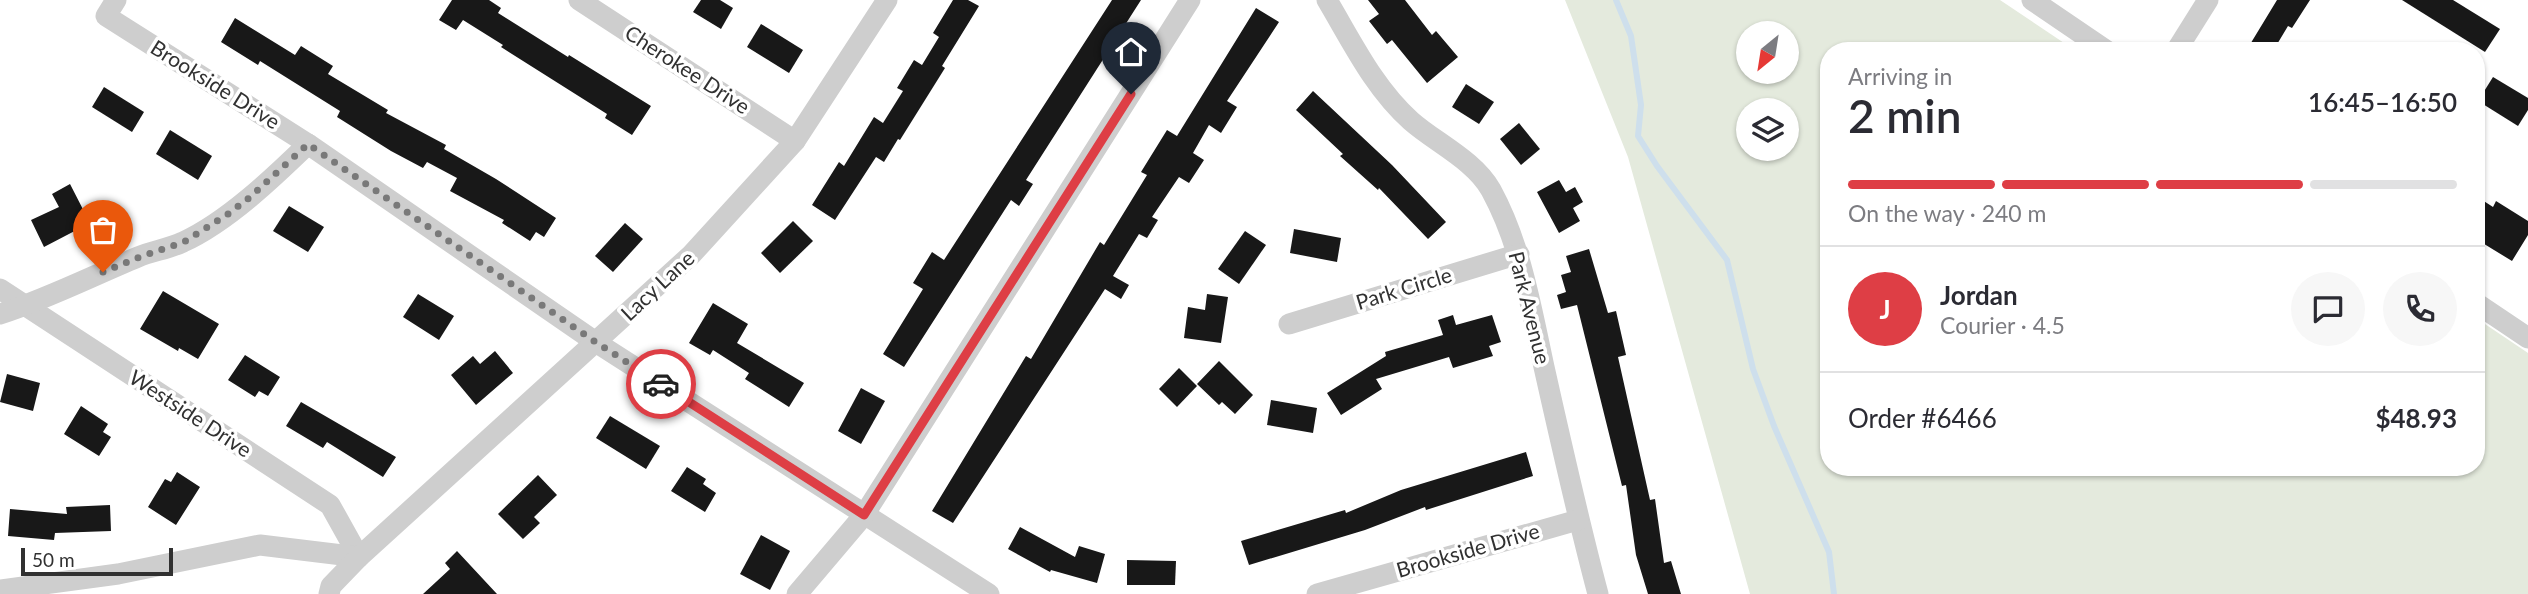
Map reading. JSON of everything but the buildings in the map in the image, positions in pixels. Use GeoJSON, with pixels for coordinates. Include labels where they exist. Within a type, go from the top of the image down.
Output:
{"type":"FeatureCollection","features":[{"type":"Feature","properties":{"kind":"street","name":"Cherokee Drive"},"geometry":{"type":"LineString","coordinates":[[579,0],[795,141]]}},
{"type":"Feature","properties":{"kind":"street","name":"Lacy Lane"},"geometry":{"type":"LineString","coordinates":[[328,594],[331,586],[359,557],[691,256],[795,141],[887,0]]}},
{"type":"Feature","properties":{"kind":"street"},"geometry":{"type":"LineString","coordinates":[[797,594],[864,515],[1190,0]]}},
{"type":"Feature","properties":{"kind":"street","name":"Park Avenue"},"geometry":{"type":"LineString","coordinates":[[1327,0],[1355,50],[1383,91],[1411,121],[1460,157],[1490,188],[1519,254],[1578,520],[1598,594]]}},
{"type":"Feature","properties":{"kind":"street"},"geometry":{"type":"LineString","coordinates":[[2032,0],[2093,42]]}},
{"type":"Feature","properties":{"kind":"street"},"geometry":{"type":"LineString","coordinates":[[2182,42],[2208,0]]}},
{"type":"Feature","properties":{"kind":"street","name":"Brookside Drive"},"geometry":{"type":"LineString","coordinates":[[111,8],[597,343],[989,594]]}},
{"type":"Feature","properties":{"kind":"street"},"geometry":{"type":"LineString","coordinates":[[0,314],[142,256],[184,242],[249,198],[308,144]]}},
{"type":"Feature","properties":{"kind":"street","name":"Park Circle"},"geometry":{"type":"LineString","coordinates":[[1289,324],[1519,254]]}},
{"type":"Feature","properties":{"kind":"street","name":"Westside Drive"},"geometry":{"type":"LineString","coordinates":[[0,289],[330,505],[359,557]]}},
{"type":"Feature","properties":{"kind":"street"},"geometry":{"type":"LineString","coordinates":[[2485,309],[2528,338]]}},
{"type":"Feature","properties":{"kind":"street","name":"Brookside Drive"},"geometry":{"type":"LineString","coordinates":[[1317,594],[1578,520]]}},
{"type":"Feature","properties":{"kind":"street"},"geometry":{"type":"LineString","coordinates":[[0,590],[118,574],[260,545],[359,557]]}},
{"type":"Feature","properties":{"kind":"shaded area"},"geometry":{"type":"Polygon","coordinates":[[[1565,0],[2000,0],[2063,42],[1820,42],[1820,476],[2485,476],[2485,324],[2528,353],[2528,594],[1750,594],[1628,157],[1565,0]]]}},
{"type":"Feature","properties":{"kind":"waterway"},"geometry":{"type":"LineString","coordinates":[[1616,0],[1631,36],[1641,105],[1638,136],[1727,260],[1753,369],[1774,426],[1829,552],[1834,594]]}},
{"type":"Feature","properties":{"kind":"way so far"},"geometry":{"type":"LineString","coordinates":[[103,272],[184,242],[249,198],[308,144],[661,384]]}},
{"type":"Feature","properties":{"kind":"route"},"geometry":{"type":"LineString","coordinates":[[661,384],[864,515],[1131,94]]}}]}
